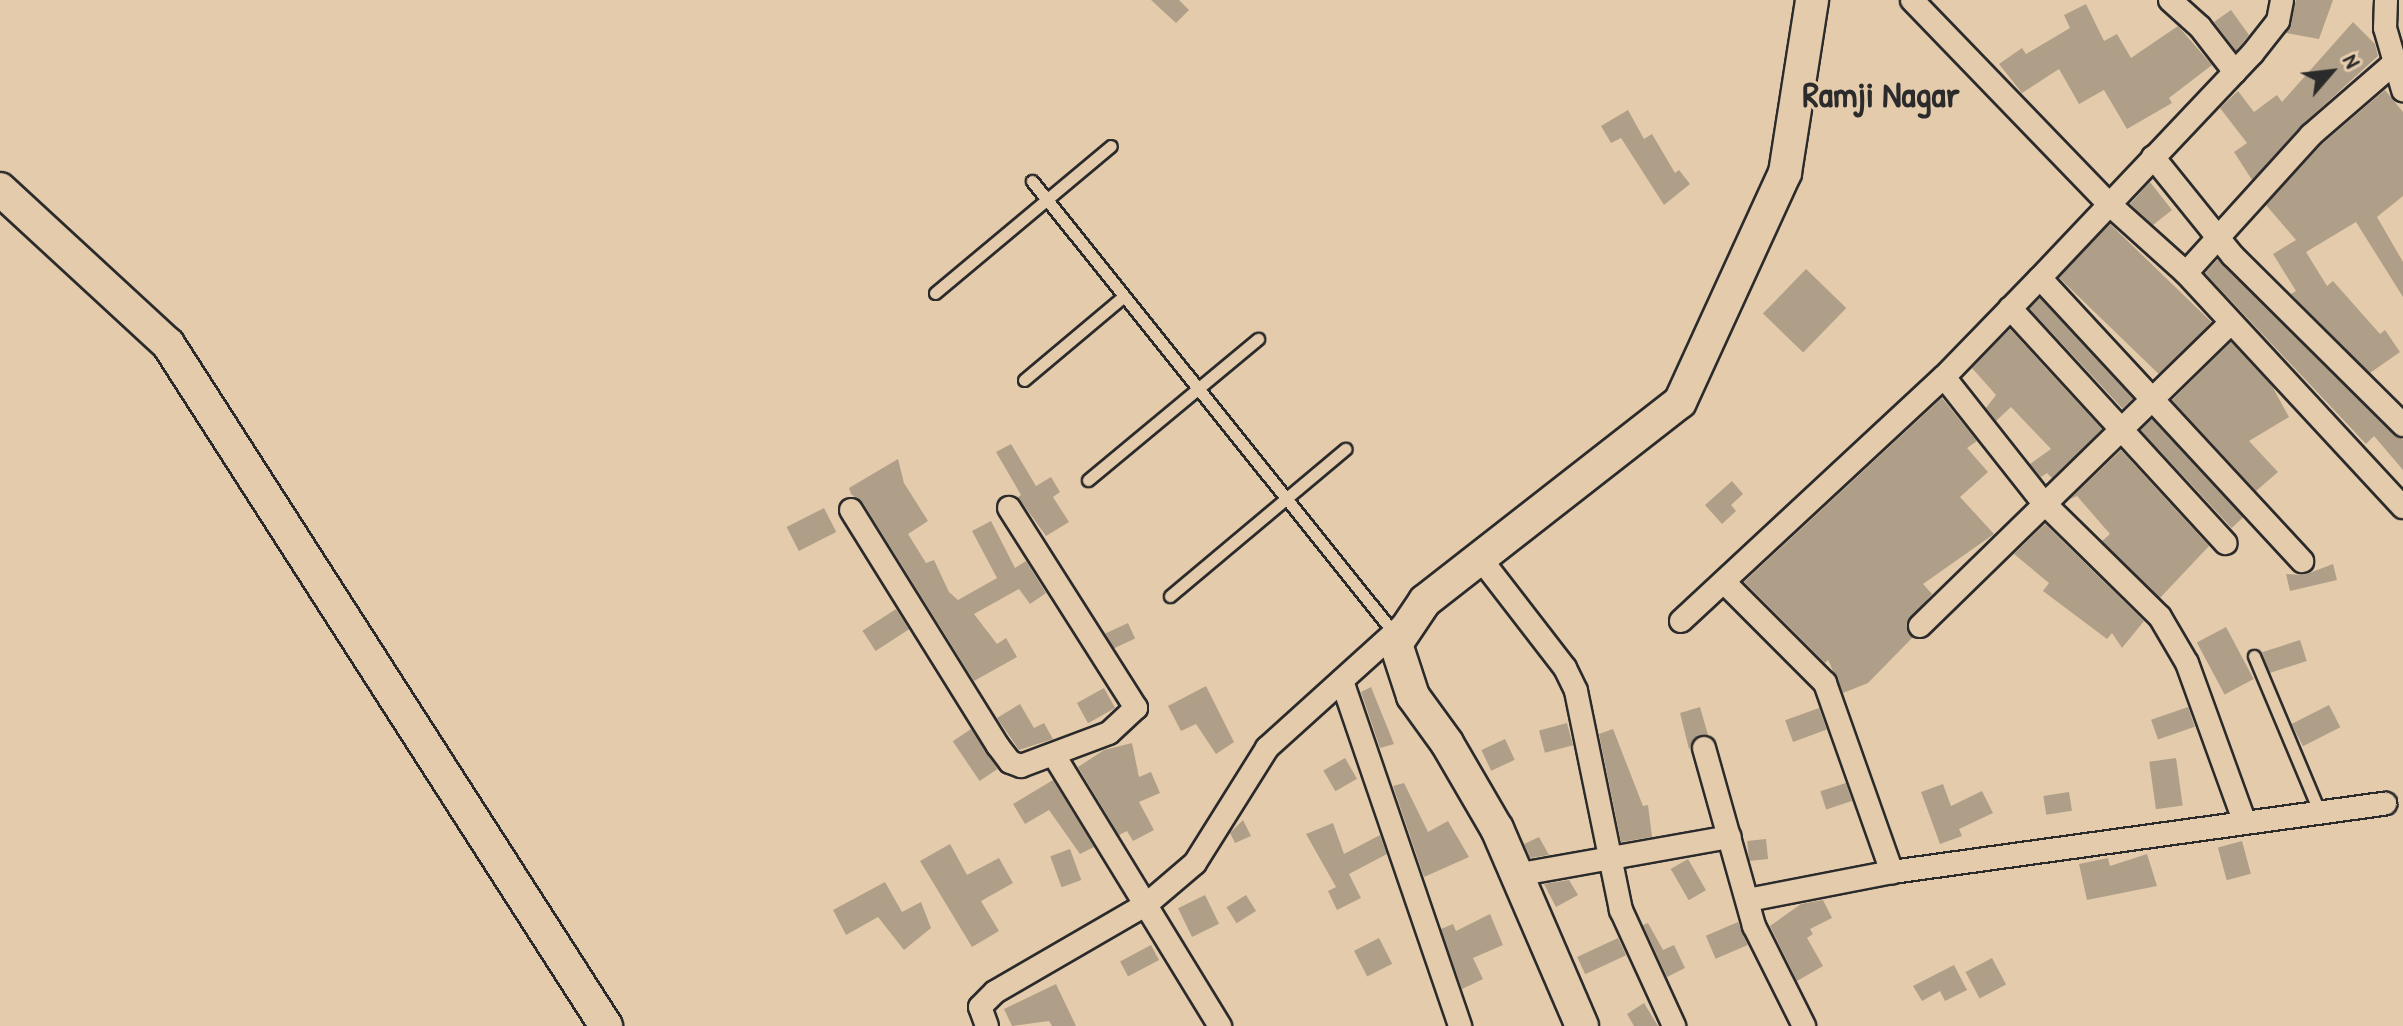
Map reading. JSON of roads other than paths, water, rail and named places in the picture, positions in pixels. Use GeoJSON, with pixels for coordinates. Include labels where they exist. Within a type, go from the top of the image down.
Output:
{"type":"FeatureCollection","features":[{"type":"Feature","properties":{"kind":"street"},"geometry":{"type":"LineString","coordinates":[[987,1026],[980,1007],[995,992],[1147,904],[1195,863],[1267,748],[1406,624],[1425,601],[1680,402],[1785,173],[1812,0]]}},
{"type":"Feature","properties":{"kind":"street"},"geometry":{"type":"LineString","coordinates":[[1912,0],[2108,203],[2186,273],[2403,507]]}},
{"type":"Feature","properties":{"kind":"street"},"geometry":{"type":"LineString","coordinates":[[2170,0],[2200,27],[2235,72]]}},
{"type":"Feature","properties":{"kind":"street"},"geometry":{"type":"LineString","coordinates":[[1681,621],[1944,377],[2040,278],[2235,72],[2278,21],[2282,0]]}},
{"type":"Feature","properties":{"kind":"street"},"geometry":{"type":"LineString","coordinates":[[2386,0],[2393,64],[2403,90]]}},
{"type":"Feature","properties":{"kind":"street"},"geometry":{"type":"LineString","coordinates":[[2186,273],[2219,241],[2311,135],[2393,64]]}},
{"type":"Feature","properties":{"kind":"street"},"geometry":{"type":"LineString","coordinates":[[2153,157],[2219,241],[2403,425]]}},
{"type":"Feature","properties":{"kind":"street"},"geometry":{"type":"LineString","coordinates":[[0,189],[168,344],[606,1026]]}},
{"type":"Feature","properties":{"kind":"street"},"geometry":{"type":"LineString","coordinates":[[2040,278],[2302,561]]}},
{"type":"Feature","properties":{"kind":"street"},"geometry":{"type":"LineString","coordinates":[[2010,308],[2225,543]]}},
{"type":"Feature","properties":{"kind":"street"},"geometry":{"type":"LineString","coordinates":[[1920,626],[2042,501],[2230,323]]}},
{"type":"Feature","properties":{"kind":"street"},"geometry":{"type":"LineString","coordinates":[[1944,377],[2042,501],[2160,617],[2174,639],[2245,823]]}},
{"type":"Feature","properties":{"kind":"street"},"geometry":{"type":"LineString","coordinates":[[851,510],[1010,762],[1021,766],[1055,757],[1109,733],[1136,708],[1009,508]]}},
{"type":"Feature","properties":{"kind":"street"},"geometry":{"type":"LineString","coordinates":[[1480,558],[1565,668],[1576,691],[1610,859],[1631,942],[1674,1026]]}},
{"type":"Feature","properties":{"kind":"street"},"geometry":{"type":"LineString","coordinates":[[1724,582],[1825,683],[1892,872]]}},
{"type":"Feature","properties":{"kind":"street"},"geometry":{"type":"LineString","coordinates":[[1406,624],[1396,644],[1399,664],[1413,696],[1486,809],[1582,1026]]}},
{"type":"Feature","properties":{"kind":"street"},"geometry":{"type":"LineString","coordinates":[[1342,681],[1460,1026]]}},
{"type":"Feature","properties":{"kind":"street"},"geometry":{"type":"LineString","coordinates":[[1704,748],[1754,926],[1804,1026]]}},
{"type":"Feature","properties":{"kind":"street"},"geometry":{"type":"LineString","coordinates":[[1055,757],[1220,1026]]}},
{"type":"Feature","properties":{"kind":"street"},"geometry":{"type":"LineString","coordinates":[[1748,900],[1892,872],[2385,804]]}},
{"type":"Feature","properties":{"kind":"street"},"geometry":{"type":"LineString","coordinates":[[1516,875],[1730,837]]}},
{"type":"Feature","properties":{"kind":"lane"},"geometry":{"type":"LineString","coordinates":[[935,293],[1111,146]]}},
{"type":"Feature","properties":{"kind":"lane"},"geometry":{"type":"LineString","coordinates":[[1032,181],[1284,501],[1406,624]]}},
{"type":"Feature","properties":{"kind":"lane"},"geometry":{"type":"LineString","coordinates":[[1024,380],[1123,297]]}},
{"type":"Feature","properties":{"kind":"lane"},"geometry":{"type":"LineString","coordinates":[[1088,480],[1258,339]]}},
{"type":"Feature","properties":{"kind":"lane"},"geometry":{"type":"LineString","coordinates":[[1170,596],[1345,449]]}},
{"type":"Feature","properties":{"kind":"lane"},"geometry":{"type":"LineString","coordinates":[[2254,656],[2320,813]]}},
{"type":"Feature","properties":{"kind":"district","name":"Ramji Nagar"},"geometry":{"type":"Point","coordinates":[1881,94]}}]}
